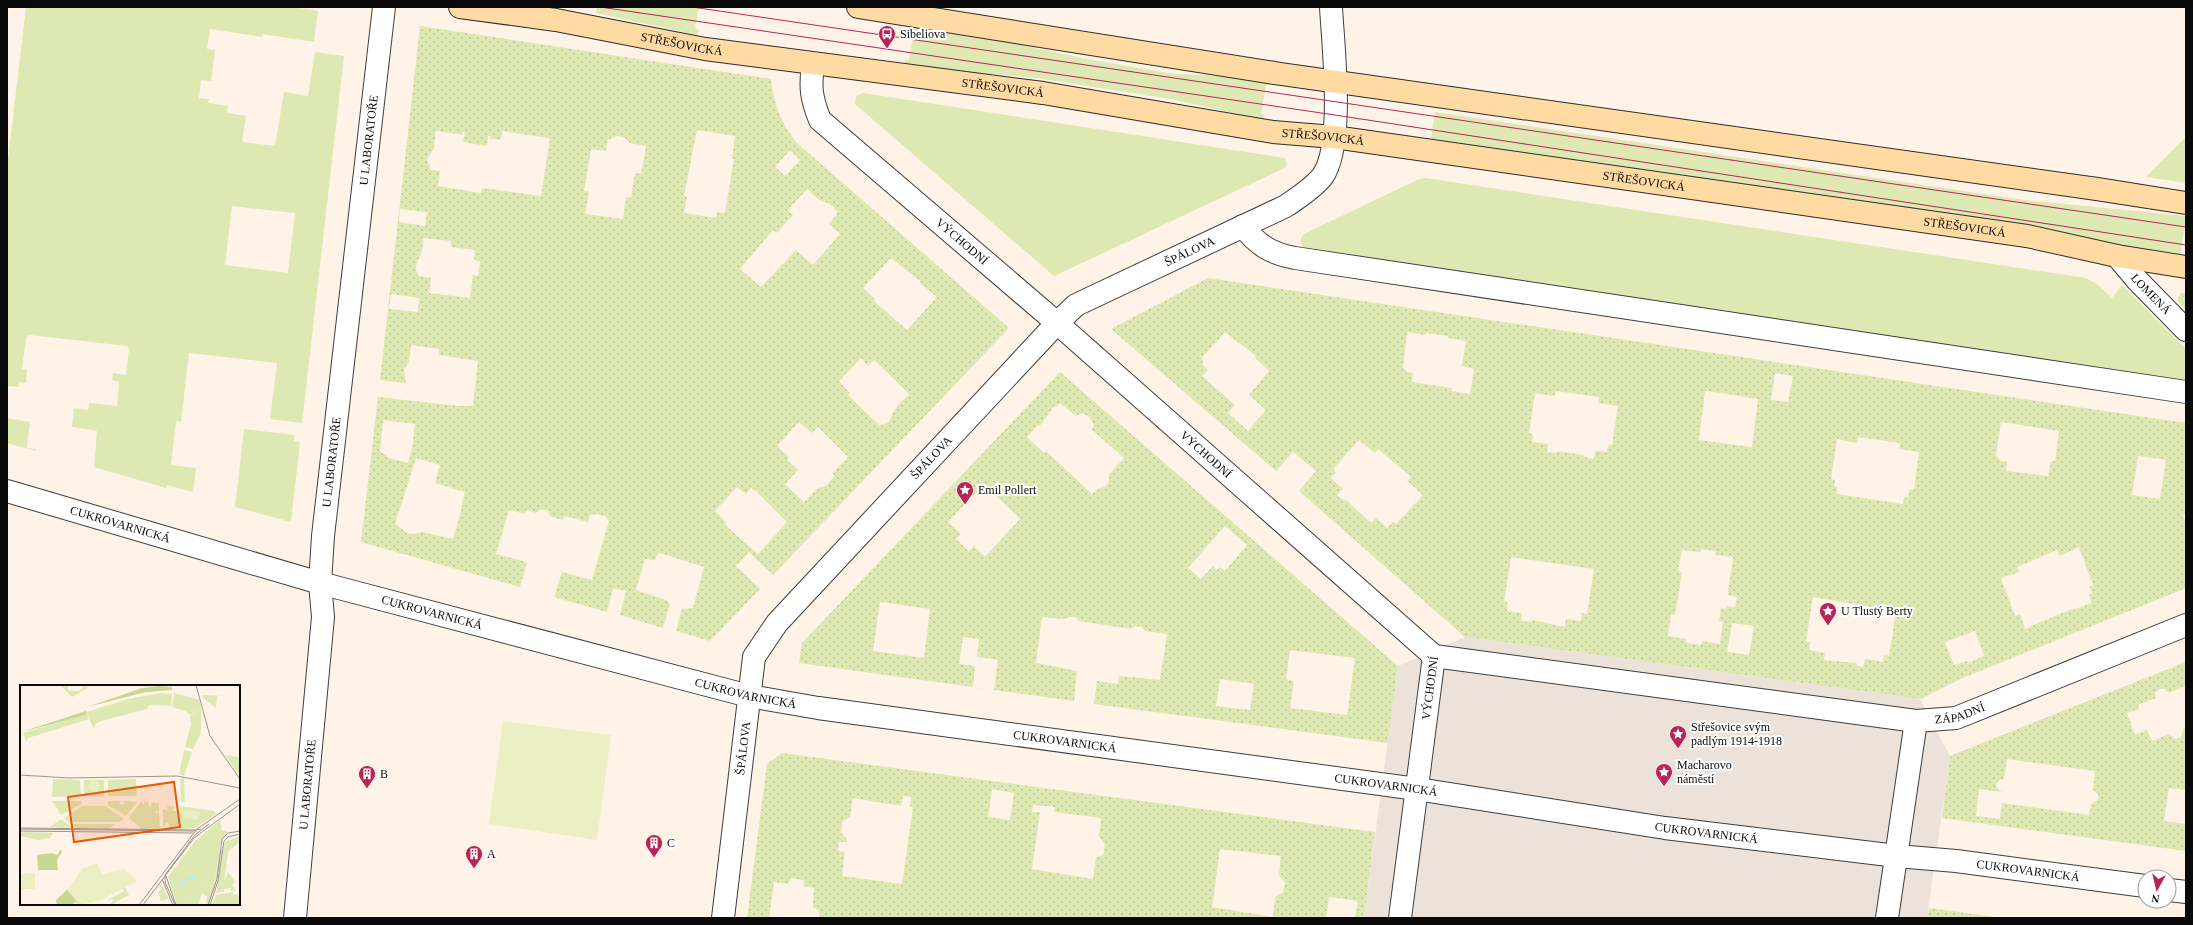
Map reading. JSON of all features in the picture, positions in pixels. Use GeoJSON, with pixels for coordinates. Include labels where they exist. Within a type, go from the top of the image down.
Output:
{"type":"FeatureCollection","features":[{"type":"Feature","properties":{"kind":"street","name":"U LABORATOŘE"},"geometry":{"type":"LineString","coordinates":[[295,918],[323,618],[320,583],[323,536],[384,7]]}},
{"type":"Feature","properties":{"kind":"street","name":"STŘEŠOVICKÁ"},"geometry":{"type":"LineString","coordinates":[[460,7],[557,14],[705,48],[813,64],[1043,94],[1273,132],[1334,137],[2027,236],[2118,256],[2186,267]]}},
{"type":"Feature","properties":{"kind":"street"},"geometry":{"type":"LineString","coordinates":[[858,7],[1336,82],[2097,189],[2186,203]]}},
{"type":"Feature","properties":{"kind":"street","name":"ŠPÁLOVA"},"geometry":{"type":"LineString","coordinates":[[723,918],[754,657],[776,622],[1057,322],[1076,304],[1286,206],[1311,189],[1322,176],[1330,160],[1334,137],[1336,82],[1331,7]]}},
{"type":"Feature","properties":{"kind":"street","name":"VÝCHODNÍ"},"geometry":{"type":"LineString","coordinates":[[813,64],[811,81],[812,99],[820,120],[1057,322],[1434,656],[1400,918]]}},
{"type":"Feature","properties":{"kind":"street"},"geometry":{"type":"LineString","coordinates":[[1244,226],[1260,244],[1270,251],[1289,257],[2186,392]]}},
{"type":"Feature","properties":{"kind":"street","name":"LOMENÁ"},"geometry":{"type":"LineString","coordinates":[[2118,256],[2137,280],[2186,330]]}},
{"type":"Feature","properties":{"kind":"street","name":"CUKROVARNICKÁ"},"geometry":{"type":"LineString","coordinates":[[7,491],[320,583],[749,696],[818,708],[1416,789],[1665,828],[1897,856],[1956,861],[2137,885]]}},
{"type":"Feature","properties":{"kind":"street","name":"ZÁPADNÍ"},"geometry":{"type":"LineString","coordinates":[[1916,721],[1956,718],[2186,625]]}},
{"type":"Feature","properties":{"kind":"street"},"geometry":{"type":"LineString","coordinates":[[1434,656],[1916,721],[1888,918]]}},
{"type":"Feature","properties":{"kind":"green space"},"geometry":{"type":"Polygon","coordinates":[[[26,7],[293,7],[318,11],[314,42],[262,34],[262,37],[210,29],[207,49],[215,50],[211,81],[201,80],[199,98],[209,99],[208,103],[228,106],[227,113],[246,116],[242,142],[275,146],[284,92],[308,96],[315,52],[344,56],[302,423],[270,419],[277,363],[189,353],[181,422],[176,421],[171,465],[196,468],[193,492],[167,485],[166,488],[94,467],[97,431],[72,427],[74,408],[88,410],[89,403],[117,406],[119,382],[112,380],[113,373],[126,375],[129,349],[127,346],[29,335],[26,338],[22,369],[27,370],[26,383],[19,382],[19,387],[7,386],[7,168],[26,7]],[[232,206],[225,265],[288,273],[295,213],[232,206]]]}},
{"type":"Feature","properties":{"kind":"green space"},"geometry":{"type":"Polygon","coordinates":[[[597,7],[699,7],[695,28],[699,30],[697,35],[596,13],[597,7]]]}},
{"type":"Feature","properties":{"kind":"green space"},"geometry":{"type":"Polygon","coordinates":[[[911,21],[1087,59],[1175,74],[1269,78],[1269,85],[1266,85],[1261,114],[1264,115],[1263,120],[1171,99],[1036,78],[904,67],[905,60],[909,60],[914,32],[911,30],[911,21]]]}},
{"type":"Feature","properties":{"kind":"green space"},"geometry":{"type":"Polygon","coordinates":[[[420,26],[771,79],[774,97],[779,113],[791,136],[797,143],[1009,328],[773,575],[749,552],[736,566],[760,589],[710,641],[676,631],[682,609],[693,608],[704,567],[663,554],[658,553],[655,560],[645,559],[636,590],[666,600],[670,604],[663,628],[620,615],[626,591],[613,588],[607,612],[554,597],[562,572],[592,580],[609,521],[605,516],[596,514],[590,515],[588,522],[565,516],[563,520],[550,516],[548,511],[541,509],[536,513],[526,510],[525,514],[509,510],[496,554],[527,562],[520,587],[361,542],[378,397],[458,406],[473,406],[478,361],[439,355],[439,349],[411,345],[409,361],[404,370],[406,383],[380,380],[420,26]],[[697,130],[684,196],[687,197],[684,213],[716,218],[717,212],[725,213],[734,159],[732,159],[735,136],[697,130]],[[436,131],[434,148],[427,159],[431,170],[440,171],[438,186],[481,193],[482,188],[541,196],[550,139],[502,131],[501,140],[490,139],[491,136],[488,136],[487,146],[463,142],[465,132],[462,132],[462,135],[436,131]],[[618,136],[607,140],[606,151],[591,149],[584,191],[589,192],[585,214],[623,219],[626,197],[631,198],[635,173],[641,174],[646,146],[630,143],[625,138],[618,136]],[[790,150],[775,167],[785,176],[800,160],[790,150]],[[807,189],[788,210],[793,215],[777,233],[773,230],[740,269],[761,287],[796,250],[813,265],[840,234],[829,224],[837,214],[835,208],[815,197],[807,189]],[[400,209],[399,222],[425,226],[427,212],[400,209]],[[423,238],[416,269],[419,276],[431,278],[429,293],[470,298],[473,275],[478,276],[480,261],[474,260],[475,250],[451,247],[451,241],[423,238]],[[891,258],[863,288],[875,299],[874,301],[907,330],[937,297],[920,283],[920,281],[891,258]],[[391,294],[389,309],[418,312],[419,298],[391,294]],[[861,358],[839,381],[850,393],[848,395],[879,425],[889,421],[897,406],[909,394],[874,360],[868,366],[861,358]],[[383,420],[380,451],[389,458],[408,463],[412,449],[415,424],[383,420]],[[799,422],[777,446],[789,457],[787,460],[798,470],[785,484],[804,502],[818,488],[826,486],[834,476],[833,473],[848,457],[818,427],[812,433],[799,422]],[[416,458],[395,524],[407,533],[414,534],[422,532],[453,539],[465,492],[435,483],[440,465],[416,458]],[[737,487],[715,511],[726,522],[725,525],[758,554],[787,522],[756,491],[751,488],[746,494],[737,487]]]}},
{"type":"Feature","properties":{"kind":"green space"},"geometry":{"type":"Polygon","coordinates":[[[863,93],[1285,158],[1287,164],[1285,168],[1054,276],[855,104],[856,96],[863,93]]]}},
{"type":"Feature","properties":{"kind":"green space"},"geometry":{"type":"Polygon","coordinates":[[[1435,112],[2024,200],[2186,216],[2180,259],[1431,139],[1435,112]]]}},
{"type":"Feature","properties":{"kind":"green space"},"geometry":{"type":"Polygon","coordinates":[[[2186,137],[2186,183],[2146,177],[2186,137]]]}},
{"type":"Feature","properties":{"kind":"green space"},"geometry":{"type":"Polygon","coordinates":[[[1425,178],[2086,278],[2098,285],[2112,298],[2122,285],[2186,349],[2186,381],[1303,247],[1301,238],[1304,234],[1417,180],[1425,178]]]}},
{"type":"Feature","properties":{"kind":"green space"},"geometry":{"type":"Polygon","coordinates":[[[1208,278],[2186,423],[2186,514],[2183,515],[2186,523],[2186,588],[1958,680],[1920,699],[1465,637],[1299,491],[1316,471],[1293,452],[1276,471],[1111,329],[1208,278]],[[1225,332],[1202,358],[1203,365],[1208,370],[1202,376],[1235,405],[1228,413],[1248,431],[1266,410],[1249,395],[1269,371],[1255,358],[1256,356],[1225,332]],[[1407,332],[1403,367],[1407,372],[1413,373],[1412,382],[1452,388],[1452,391],[1470,394],[1474,369],[1462,366],[1466,341],[1448,338],[1448,336],[1407,332]],[[1775,373],[1771,400],[1788,402],[1793,376],[1775,373]],[[1556,391],[1554,396],[1535,393],[1529,433],[1533,434],[1532,442],[1548,444],[1547,452],[1556,453],[1557,451],[1584,455],[1584,457],[1594,459],[1595,451],[1607,452],[1608,444],[1612,445],[1618,406],[1598,403],[1599,397],[1556,391]],[[1705,391],[1699,440],[1752,447],[1758,399],[1705,391]],[[2001,422],[1996,455],[2000,461],[2007,462],[2006,471],[2048,476],[2051,461],[2055,461],[2059,431],[2001,422]],[[1858,437],[1857,443],[1837,439],[1831,479],[1835,480],[1834,486],[1837,487],[1837,494],[1903,504],[1904,497],[1908,498],[1909,489],[1914,490],[1919,452],[1899,449],[1900,443],[1858,437]],[[1359,440],[1333,469],[1336,473],[1331,478],[1343,489],[1337,495],[1345,501],[1346,500],[1371,523],[1376,518],[1387,528],[1393,522],[1396,524],[1423,495],[1407,481],[1411,477],[1378,449],[1375,453],[1359,440]],[[2138,456],[2132,495],[2160,499],[2166,460],[2138,456]],[[2079,547],[2060,556],[2057,550],[2017,567],[2019,572],[2001,578],[2015,616],[2020,614],[2025,629],[2071,609],[2072,610],[2092,603],[2089,595],[2092,593],[2089,587],[2093,585],[2079,547]],[[1701,549],[1700,552],[1682,550],[1678,571],[1682,572],[1675,615],[1671,614],[1668,636],[1686,639],[1686,643],[1701,645],[1702,641],[1720,644],[1723,622],[1719,621],[1721,608],[1726,609],[1727,606],[1735,607],[1737,597],[1728,595],[1733,557],[1715,555],[1716,551],[1701,549]],[[1511,557],[1504,602],[1508,602],[1507,611],[1522,613],[1521,621],[1531,622],[1532,620],[1565,627],[1566,619],[1581,621],[1582,613],[1587,614],[1594,569],[1511,557]],[[1813,597],[1806,641],[1810,642],[1809,650],[1825,653],[1824,660],[1857,663],[1857,666],[1863,667],[1865,659],[1883,662],[1884,655],[1889,656],[1896,611],[1813,597]],[[1732,623],[1727,652],[1749,655],[1754,626],[1732,623]],[[1975,631],[1945,642],[1954,665],[1967,661],[1968,663],[1984,656],[1975,631]]]}},
{"type":"Feature","properties":{"kind":"green space"},"geometry":{"type":"Polygon","coordinates":[[[2181,293],[2186,293],[2186,309],[2177,300],[2181,293]]]}},
{"type":"Feature","properties":{"kind":"green space"},"geometry":{"type":"Polygon","coordinates":[[[1060,372],[1398,666],[1388,743],[1094,704],[1097,681],[1118,684],[1119,676],[1160,680],[1167,634],[1145,631],[1142,627],[1135,626],[1131,629],[1079,621],[1075,617],[1064,619],[1042,617],[1036,663],[1077,671],[1074,701],[994,690],[998,660],[977,657],[979,639],[963,637],[959,664],[975,666],[973,687],[799,663],[802,643],[1060,372]],[[1060,403],[1056,407],[1054,406],[1040,426],[1038,425],[1027,437],[1044,453],[1046,451],[1092,494],[1096,490],[1106,486],[1109,481],[1109,474],[1124,458],[1091,429],[1094,426],[1090,417],[1082,413],[1076,416],[1060,403]],[[984,484],[948,522],[961,534],[956,539],[969,551],[974,546],[985,557],[1020,519],[984,484]],[[1225,526],[1188,568],[1201,579],[1213,566],[1217,570],[1220,567],[1225,571],[1247,545],[1225,526]],[[880,602],[873,651],[924,658],[930,609],[880,602]],[[1290,650],[1286,679],[1294,681],[1290,708],[1347,715],[1355,658],[1290,650]],[[1220,679],[1216,706],[1250,710],[1254,684],[1220,679]]]}},
{"type":"Feature","properties":{"kind":"green space"},"geometry":{"type":"Polygon","coordinates":[[[7,418],[30,422],[27,448],[36,449],[36,451],[7,443],[7,418]]]}},
{"type":"Feature","properties":{"kind":"green space"},"geometry":{"type":"Polygon","coordinates":[[[244,429],[295,435],[294,441],[300,442],[291,522],[235,507],[244,429]]]}},
{"type":"Feature","properties":{"kind":"green space"},"geometry":{"type":"Polygon","coordinates":[[[2186,662],[2186,686],[2169,693],[2164,689],[2159,689],[2155,693],[2156,698],[2138,705],[2139,709],[2127,713],[2135,735],[2147,730],[2152,741],[2170,734],[2174,739],[2180,738],[2183,733],[2183,729],[2186,728],[2186,790],[2169,788],[2164,821],[2186,824],[2186,851],[1942,818],[1950,756],[2186,662]],[[2007,759],[2004,779],[1999,780],[1996,784],[1998,790],[2003,792],[1979,789],[1976,816],[2000,819],[2002,803],[2089,815],[2091,804],[2098,800],[2098,794],[2093,790],[2095,771],[2007,759]]]}},
{"type":"Feature","properties":{"kind":"green space"},"geometry":{"type":"Polygon","coordinates":[[[503,721],[611,735],[597,840],[489,824],[503,721]]]}},
{"type":"Feature","properties":{"kind":"green space"},"geometry":{"type":"Polygon","coordinates":[[[782,753],[1375,832],[1364,918],[1355,918],[1358,901],[1329,897],[1326,917],[1335,918],[820,918],[818,909],[813,908],[814,888],[804,886],[804,880],[790,878],[789,884],[774,882],[769,918],[747,918],[767,764],[782,753]],[[992,789],[988,817],[1010,820],[1014,793],[992,789]],[[903,796],[901,806],[853,798],[850,817],[842,822],[841,833],[847,839],[847,842],[839,842],[838,851],[845,852],[842,876],[902,884],[913,807],[910,807],[911,797],[903,796]],[[1033,805],[1032,812],[1040,812],[1032,869],[1093,879],[1096,857],[1103,855],[1105,844],[1099,837],[1101,818],[1054,812],[1055,807],[1033,805]],[[1220,849],[1212,907],[1273,917],[1275,897],[1283,892],[1285,882],[1279,875],[1281,856],[1220,849]]]}},
{"type":"Feature","properties":{"kind":"green space"},"geometry":{"type":"Polygon","coordinates":[[[1929,908],[2003,918],[1927,918],[1929,908]]]}},
{"type":"Feature","properties":{"kind":"shaded area","name":"Macharovo náměstí"},"geometry":{"type":"Polygon","coordinates":[[[1465,637],[1920,699],[1950,756],[1927,918],[1364,918],[1398,666],[1465,637]]]}},
{"type":"Feature","properties":{"kind":"tram line"},"geometry":{"type":"LineString","coordinates":[[600,7],[1335,115],[2186,245]]}},
{"type":"Feature","properties":{"kind":"tram line"},"geometry":{"type":"LineString","coordinates":[[692,7],[2186,227]]}},
{"type":"Feature","properties":{"kind":"place","name":"Sibeliova"},"geometry":{"type":"Point","coordinates":[887,49]}},
{"type":"Feature","properties":{"kind":"place","name":"Emil Pollert"},"geometry":{"type":"Point","coordinates":[965,505]}},
{"type":"Feature","properties":{"kind":"place","name":"U Tlustý Berty"},"geometry":{"type":"Point","coordinates":[1828,626]}},
{"type":"Feature","properties":{"kind":"place","name":"Střešovice svým padlým 1914-1918"},"geometry":{"type":"Point","coordinates":[1678,749]}},
{"type":"Feature","properties":{"kind":"place","name":"Macharovo náměstí"},"geometry":{"type":"Point","coordinates":[1664,787]}},
{"type":"Feature","properties":{"kind":"place","name":"B"},"geometry":{"type":"Point","coordinates":[367,789]}},
{"type":"Feature","properties":{"kind":"place","name":"C"},"geometry":{"type":"Point","coordinates":[654,858]}},
{"type":"Feature","properties":{"kind":"place","name":"A"},"geometry":{"type":"Point","coordinates":[474,869]}}]}
